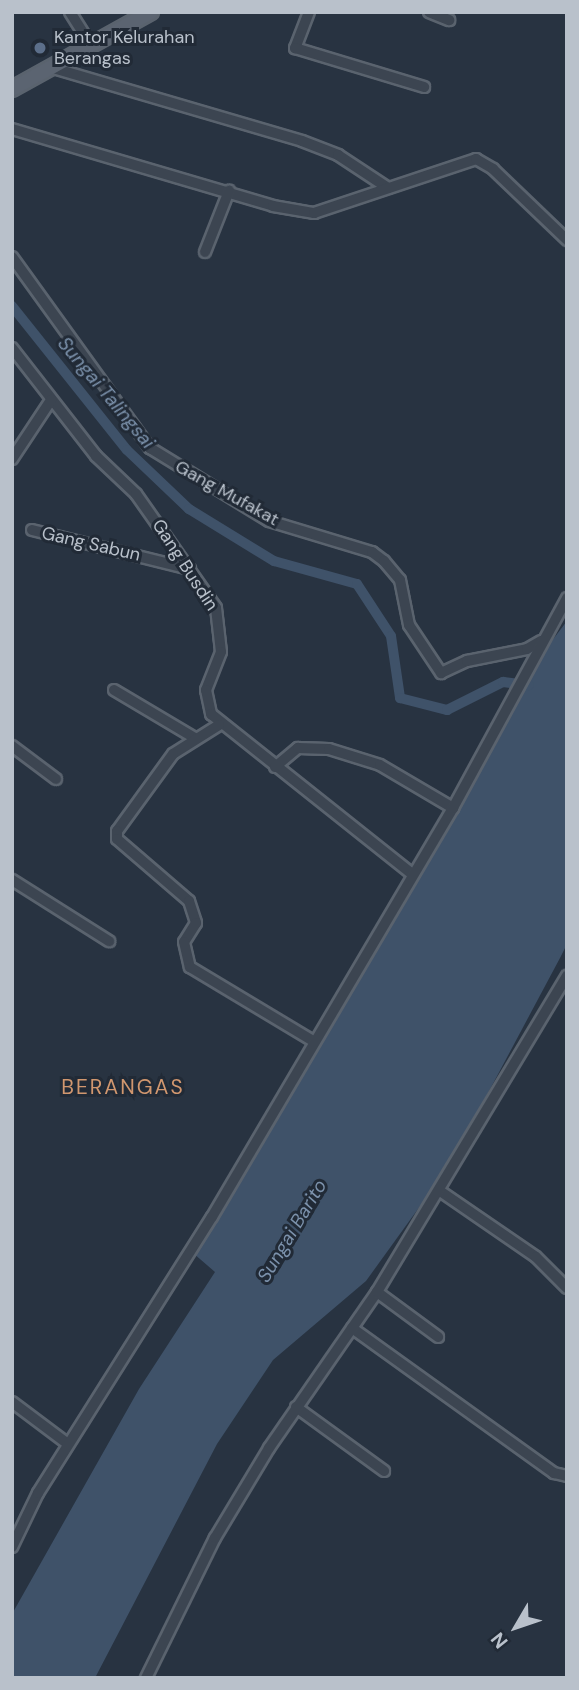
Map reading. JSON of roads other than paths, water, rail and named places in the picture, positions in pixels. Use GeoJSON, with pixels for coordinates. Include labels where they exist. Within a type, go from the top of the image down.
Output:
{"type":"FeatureCollection","features":[{"type":"Feature","properties":{"kind":"main road"},"geometry":{"type":"LineString","coordinates":[[12,89],[152,12]]}},
{"type":"Feature","properties":{"kind":"street"},"geometry":{"type":"LineString","coordinates":[[70,12],[92,47]]}},
{"type":"Feature","properties":{"kind":"street"},"geometry":{"type":"LineString","coordinates":[[309,12],[295,48],[424,87]]}},
{"type":"Feature","properties":{"kind":"street"},"geometry":{"type":"LineString","coordinates":[[429,12],[449,20]]}},
{"type":"Feature","properties":{"kind":"street"},"geometry":{"type":"LineString","coordinates":[[53,68],[302,141],[338,155],[388,188]]}},
{"type":"Feature","properties":{"kind":"street"},"geometry":{"type":"LineString","coordinates":[[12,129],[314,213],[476,159],[493,169],[567,240]]}},
{"type":"Feature","properties":{"kind":"street"},"geometry":{"type":"LineString","coordinates":[[205,253],[229,191]]}},
{"type":"Feature","properties":{"kind":"street","name":"Gang Mufakat"},"geometry":{"type":"LineString","coordinates":[[12,257],[150,448],[270,521],[372,552],[384,561],[400,580],[409,625],[441,673],[467,661],[527,649],[539,644]]}},
{"type":"Feature","properties":{"kind":"street","name":"Gang Busdin"},"geometry":{"type":"LineString","coordinates":[[12,348],[96,456],[136,494],[190,569],[219,617],[221,652],[205,700],[219,725]]}},
{"type":"Feature","properties":{"kind":"street"},"geometry":{"type":"LineString","coordinates":[[12,459],[51,400]]}},
{"type":"Feature","properties":{"kind":"street","name":"Gang Sabun"},"geometry":{"type":"LineString","coordinates":[[32,530],[190,569]]}},
{"type":"Feature","properties":{"kind":"street"},"geometry":{"type":"LineString","coordinates":[[12,1547],[38,1493],[212,1217],[313,1041],[453,807],[507,710],[539,644],[567,598]]}},
{"type":"Feature","properties":{"kind":"street"},"geometry":{"type":"LineString","coordinates":[[114,690],[195,738]]}},
{"type":"Feature","properties":{"kind":"street"},"geometry":{"type":"LineString","coordinates":[[313,1041],[190,967],[184,942],[195,923],[189,901],[117,839],[117,831],[173,754],[219,725],[412,874]]}},
{"type":"Feature","properties":{"kind":"street"},"geometry":{"type":"LineString","coordinates":[[12,746],[56,779]]}},
{"type":"Feature","properties":{"kind":"street"},"geometry":{"type":"LineString","coordinates":[[275,767],[298,748],[329,749],[380,765],[453,807]]}},
{"type":"Feature","properties":{"kind":"street"},"geometry":{"type":"LineString","coordinates":[[12,880],[109,941]]}},
{"type":"Feature","properties":{"kind":"street"},"geometry":{"type":"LineString","coordinates":[[146,1678],[215,1538],[296,1407],[377,1292],[567,976]]}},
{"type":"Feature","properties":{"kind":"street"},"geometry":{"type":"LineString","coordinates":[[440,1191],[536,1257],[567,1288]]}},
{"type":"Feature","properties":{"kind":"street"},"geometry":{"type":"LineString","coordinates":[[377,1292],[438,1337]]}},
{"type":"Feature","properties":{"kind":"street"},"geometry":{"type":"LineString","coordinates":[[352,1328],[554,1473],[567,1476]]}},
{"type":"Feature","properties":{"kind":"street"},"geometry":{"type":"LineString","coordinates":[[12,1402],[68,1444]]}},
{"type":"Feature","properties":{"kind":"street"},"geometry":{"type":"LineString","coordinates":[[296,1407],[384,1471]]}},
{"type":"Feature","properties":{"kind":"water","name":"Sungai Barito"},"geometry":{"type":"Polygon","coordinates":[[[567,621],[567,944],[560,958],[449,1166],[366,1281],[273,1360],[217,1444],[95,1678],[12,1678],[12,1614],[139,1389],[215,1272],[193,1253],[298,1082],[325,1026],[341,1010],[538,659],[567,621]]]}},
{"type":"Feature","properties":{"kind":"waterway","name":"Sungai Talingsai"},"geometry":{"type":"LineString","coordinates":[[12,306],[127,450],[189,509],[274,561],[357,584],[391,636],[400,698],[447,710],[503,682],[529,685]]}},
{"type":"Feature","properties":{"kind":"place","name":"Kantor Kelurahan Berangas"},"geometry":{"type":"Point","coordinates":[40,48]}},
{"type":"Feature","properties":{"kind":"district","name":"BERANGAS"},"geometry":{"type":"Point","coordinates":[123,1087]}}]}
